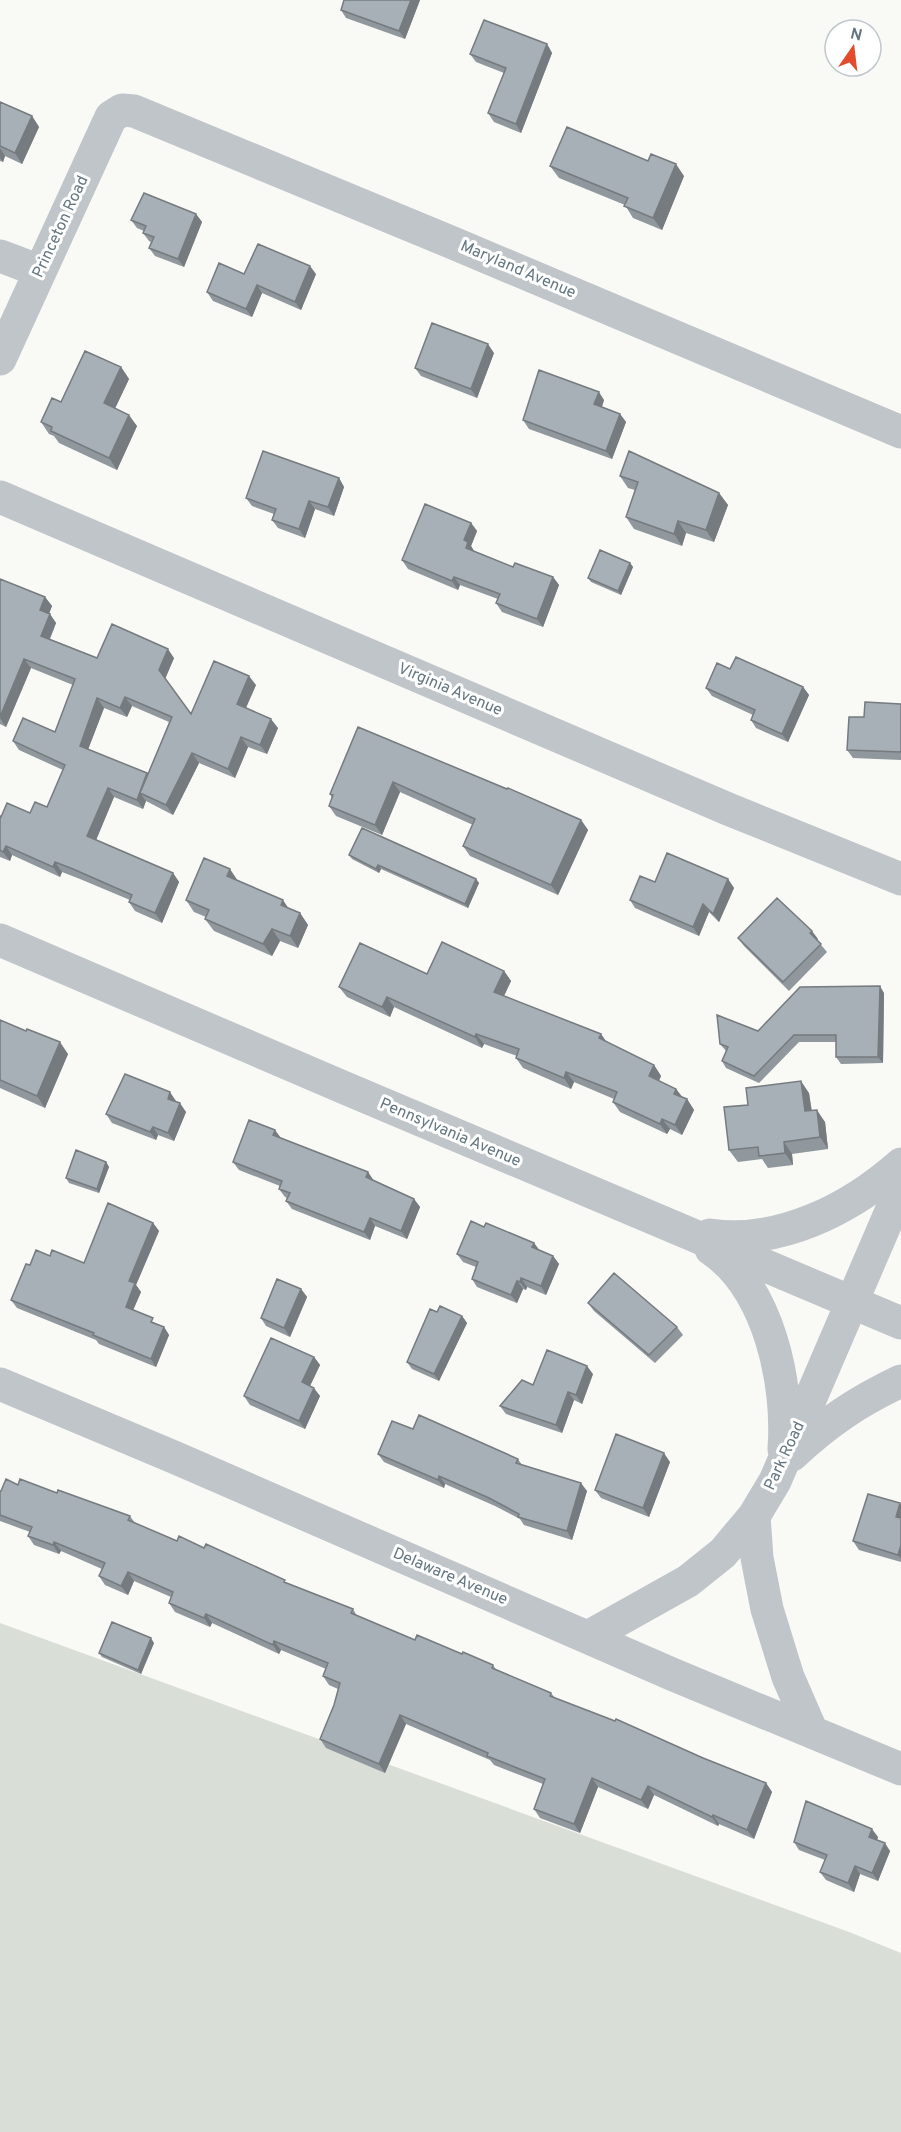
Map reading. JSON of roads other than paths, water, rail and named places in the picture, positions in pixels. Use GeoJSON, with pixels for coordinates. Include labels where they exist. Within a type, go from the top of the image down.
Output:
{"type":"FeatureCollection","features":[{"type":"Feature","properties":{"kind":"street","name":"Princeton Road"},"geometry":{"type":"LineString","coordinates":[[0,359],[111,117],[122,110],[134,111]]}},
{"type":"Feature","properties":{"kind":"street","name":"Maryland Avenue"},"geometry":{"type":"LineString","coordinates":[[134,111],[901,432]]}},
{"type":"Feature","properties":{"kind":"street"},"geometry":{"type":"LineString","coordinates":[[0,256],[40,271]]}},
{"type":"Feature","properties":{"kind":"street","name":"Virginia Avenue"},"geometry":{"type":"LineString","coordinates":[[0,497],[717,804],[901,879]]}},
{"type":"Feature","properties":{"kind":"street"},"geometry":{"type":"LineString","coordinates":[[853,860],[901,861]]}},
{"type":"Feature","properties":{"kind":"street"},"geometry":{"type":"LineString","coordinates":[[853,860],[883,882],[901,901]]}},
{"type":"Feature","properties":{"kind":"street","name":"Pennsylvania Avenue"},"geometry":{"type":"LineString","coordinates":[[0,940],[901,1323]]}},
{"type":"Feature","properties":{"kind":"street"},"geometry":{"type":"LineString","coordinates":[[684,1232],[728,1238],[750,1237],[787,1229],[835,1210],[870,1190],[901,1164]]}},
{"type":"Feature","properties":{"kind":"street","name":"Park Road"},"geometry":{"type":"LineString","coordinates":[[588,1637],[688,1581],[723,1553],[754,1516],[776,1481],[901,1188]]}},
{"type":"Feature","properties":{"kind":"street"},"geometry":{"type":"LineString","coordinates":[[684,1232],[717,1253],[737,1274],[757,1306],[771,1340],[782,1383],[786,1427],[783,1463]]}},
{"type":"Feature","properties":{"kind":"street"},"geometry":{"type":"LineString","coordinates":[[783,1463],[821,1428],[864,1399],[901,1381]]}},
{"type":"Feature","properties":{"kind":"street","name":"Delaware Avenue"},"geometry":{"type":"LineString","coordinates":[[0,1384],[674,1675],[901,1769]]}},
{"type":"Feature","properties":{"kind":"street"},"geometry":{"type":"LineString","coordinates":[[754,1516],[757,1558],[767,1609],[788,1677],[812,1732]]}}]}
